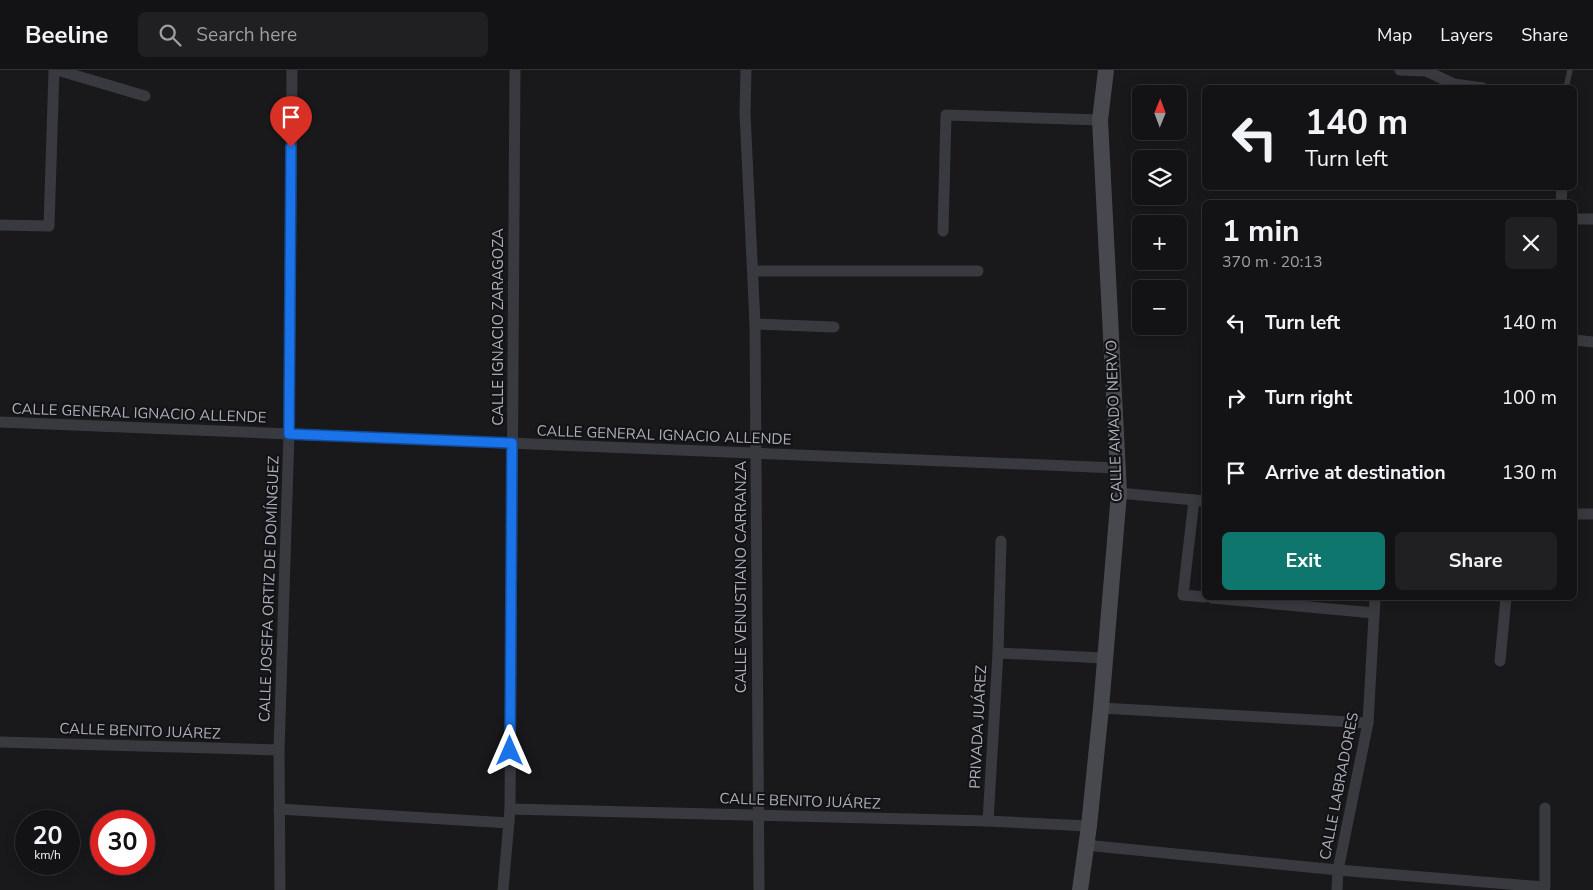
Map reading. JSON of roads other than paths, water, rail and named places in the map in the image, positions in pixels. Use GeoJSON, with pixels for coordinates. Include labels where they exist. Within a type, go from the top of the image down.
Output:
{"type":"FeatureCollection","features":[{"type":"Feature","properties":{"kind":"street"},"geometry":{"type":"LineString","coordinates":[[0,225],[49,226],[55,70],[144,96]]}},
{"type":"Feature","properties":{"kind":"street","name":"CALLE JOSEFA ORTIZ DE DOMÍNGUEZ"},"geometry":{"type":"LineString","coordinates":[[280,890],[279,750],[289,434],[292,70]]}},
{"type":"Feature","properties":{"kind":"street","name":"CALLE IGNACIO ZARAGOZA"},"geometry":{"type":"LineString","coordinates":[[503,890],[510,809],[515,70]]}},
{"type":"Feature","properties":{"kind":"street","name":"CALLE VENUSTIANO CARRANZA"},"geometry":{"type":"LineString","coordinates":[[746,70],[745,113],[755,324],[759,890]]}},
{"type":"Feature","properties":{"kind":"street","name":"CALLE AMADO NERVO"},"geometry":{"type":"LineString","coordinates":[[1080,890],[1089,826],[1101,708],[1119,493],[1100,120],[1106,70]]}},
{"type":"Feature","properties":{"kind":"street"},"geometry":{"type":"LineString","coordinates":[[1400,70],[1426,70],[1454,84],[1461,85]]}},
{"type":"Feature","properties":{"kind":"street"},"geometry":{"type":"LineString","coordinates":[[943,231],[946,115],[1100,120]]}},
{"type":"Feature","properties":{"kind":"street"},"geometry":{"type":"LineString","coordinates":[[1577,219],[1593,219]]}},
{"type":"Feature","properties":{"kind":"street"},"geometry":{"type":"LineString","coordinates":[[753,271],[978,271]]}},
{"type":"Feature","properties":{"kind":"street"},"geometry":{"type":"LineString","coordinates":[[755,324],[834,328]]}},
{"type":"Feature","properties":{"kind":"street"},"geometry":{"type":"LineString","coordinates":[[1577,340],[1593,342]]}},
{"type":"Feature","properties":{"kind":"street","name":"CALLE GENERAL IGNACIO ALLENDE"},"geometry":{"type":"LineString","coordinates":[[0,422],[1117,468]]}},
{"type":"Feature","properties":{"kind":"street"},"geometry":{"type":"LineString","coordinates":[[1119,493],[1199,501],[1183,595],[1202,597]]}},
{"type":"Feature","properties":{"kind":"street"},"geometry":{"type":"LineString","coordinates":[[1577,514],[1593,514]]}},
{"type":"Feature","properties":{"kind":"street"},"geometry":{"type":"LineString","coordinates":[[998,653],[1001,541]]}},
{"type":"Feature","properties":{"kind":"street"},"geometry":{"type":"LineString","coordinates":[[1234,600],[1374,613]]}},
{"type":"Feature","properties":{"kind":"street","name":"CALLE LABRADORES"},"geometry":{"type":"LineString","coordinates":[[1337,890],[1338,870],[1368,723],[1375,600]]}},
{"type":"Feature","properties":{"kind":"street"},"geometry":{"type":"LineString","coordinates":[[1500,661],[1506,600]]}},
{"type":"Feature","properties":{"kind":"street","name":"PRIVADA JUÁREZ"},"geometry":{"type":"LineString","coordinates":[[988,821],[998,653],[1105,658]]}},
{"type":"Feature","properties":{"kind":"street"},"geometry":{"type":"LineString","coordinates":[[1101,708],[1368,723]]}},
{"type":"Feature","properties":{"kind":"street","name":"CALLE BENITO JUÁREZ"},"geometry":{"type":"LineString","coordinates":[[0,742],[279,750]]}},
{"type":"Feature","properties":{"kind":"street"},"geometry":{"type":"LineString","coordinates":[[1085,845],[1338,870],[1544,887],[1545,808]]}},
{"type":"Feature","properties":{"kind":"street"},"geometry":{"type":"LineString","coordinates":[[279,809],[509,824]]}},
{"type":"Feature","properties":{"kind":"street","name":"CALLE BENITO JUÁREZ"},"geometry":{"type":"LineString","coordinates":[[510,809],[758,814],[1089,826]]}},
{"type":"Feature","properties":{"kind":"lane"},"geometry":{"type":"LineString","coordinates":[[1567,85],[1570,70]]}}]}
